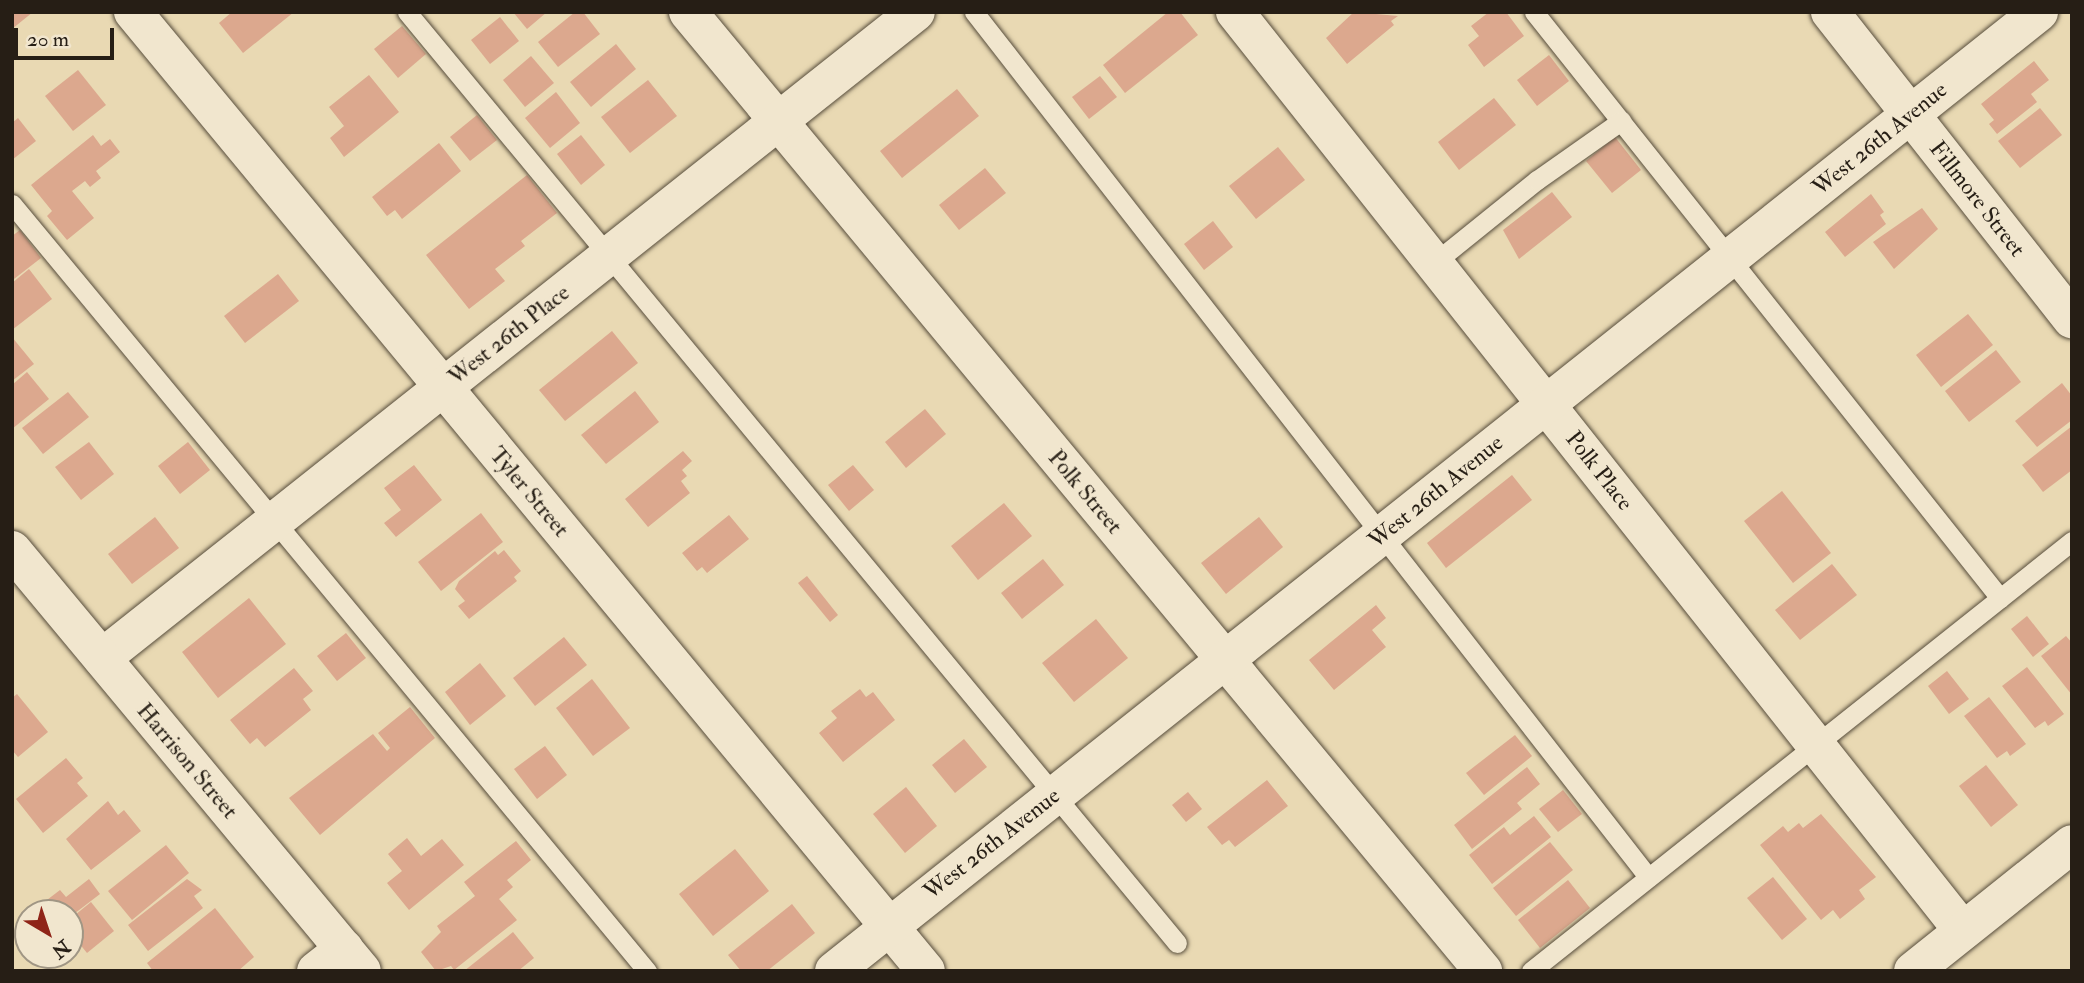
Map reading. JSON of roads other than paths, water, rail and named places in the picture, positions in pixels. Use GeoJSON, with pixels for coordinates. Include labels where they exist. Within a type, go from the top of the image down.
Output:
{"type":"FeatureCollection","features":[{"type":"Feature","properties":{"kind":"street","name":"Tyler Street"},"geometry":{"type":"LineString","coordinates":[[133,12],[926,971]]}},
{"type":"Feature","properties":{"kind":"street","name":"Polk Street"},"geometry":{"type":"LineString","coordinates":[[688,12],[1483,971]]}},
{"type":"Feature","properties":{"kind":"street","name":"West 26th Place"},"geometry":{"type":"LineString","coordinates":[[102,658],[916,12]]}},
{"type":"Feature","properties":{"kind":"street","name":"Polk Place"},"geometry":{"type":"LineString","coordinates":[[1236,12],[1963,931]]}},
{"type":"Feature","properties":{"kind":"street","name":"Fillmore Street"},"geometry":{"type":"LineString","coordinates":[[1829,12],[2072,319]]}},
{"type":"Feature","properties":{"kind":"street","name":"West 26th Avenue"},"geometry":{"type":"LineString","coordinates":[[834,971],[2039,12]]}},
{"type":"Feature","properties":{"kind":"street","name":"Harrison Street"},"geometry":{"type":"LineString","coordinates":[[12,550],[102,658],[340,963]]}},
{"type":"Feature","properties":{"kind":"street"},"geometry":{"type":"LineString","coordinates":[[1913,971],[2072,844]]}},
{"type":"Feature","properties":{"kind":"lane"},"geometry":{"type":"LineString","coordinates":[[407,12],[1177,943]]}},
{"type":"Feature","properties":{"kind":"lane"},"geometry":{"type":"LineString","coordinates":[[974,12],[1648,877]]}},
{"type":"Feature","properties":{"kind":"lane"},"geometry":{"type":"LineString","coordinates":[[1534,12],[2000,598]]}},
{"type":"Feature","properties":{"kind":"lane"},"geometry":{"type":"LineString","coordinates":[[1434,263],[1537,180],[1621,121]]}},
{"type":"Feature","properties":{"kind":"lane"},"geometry":{"type":"LineString","coordinates":[[12,204],[273,523],[647,971]]}},
{"type":"Feature","properties":{"kind":"lane"},"geometry":{"type":"LineString","coordinates":[[1531,971],[2072,541]]}}]}
